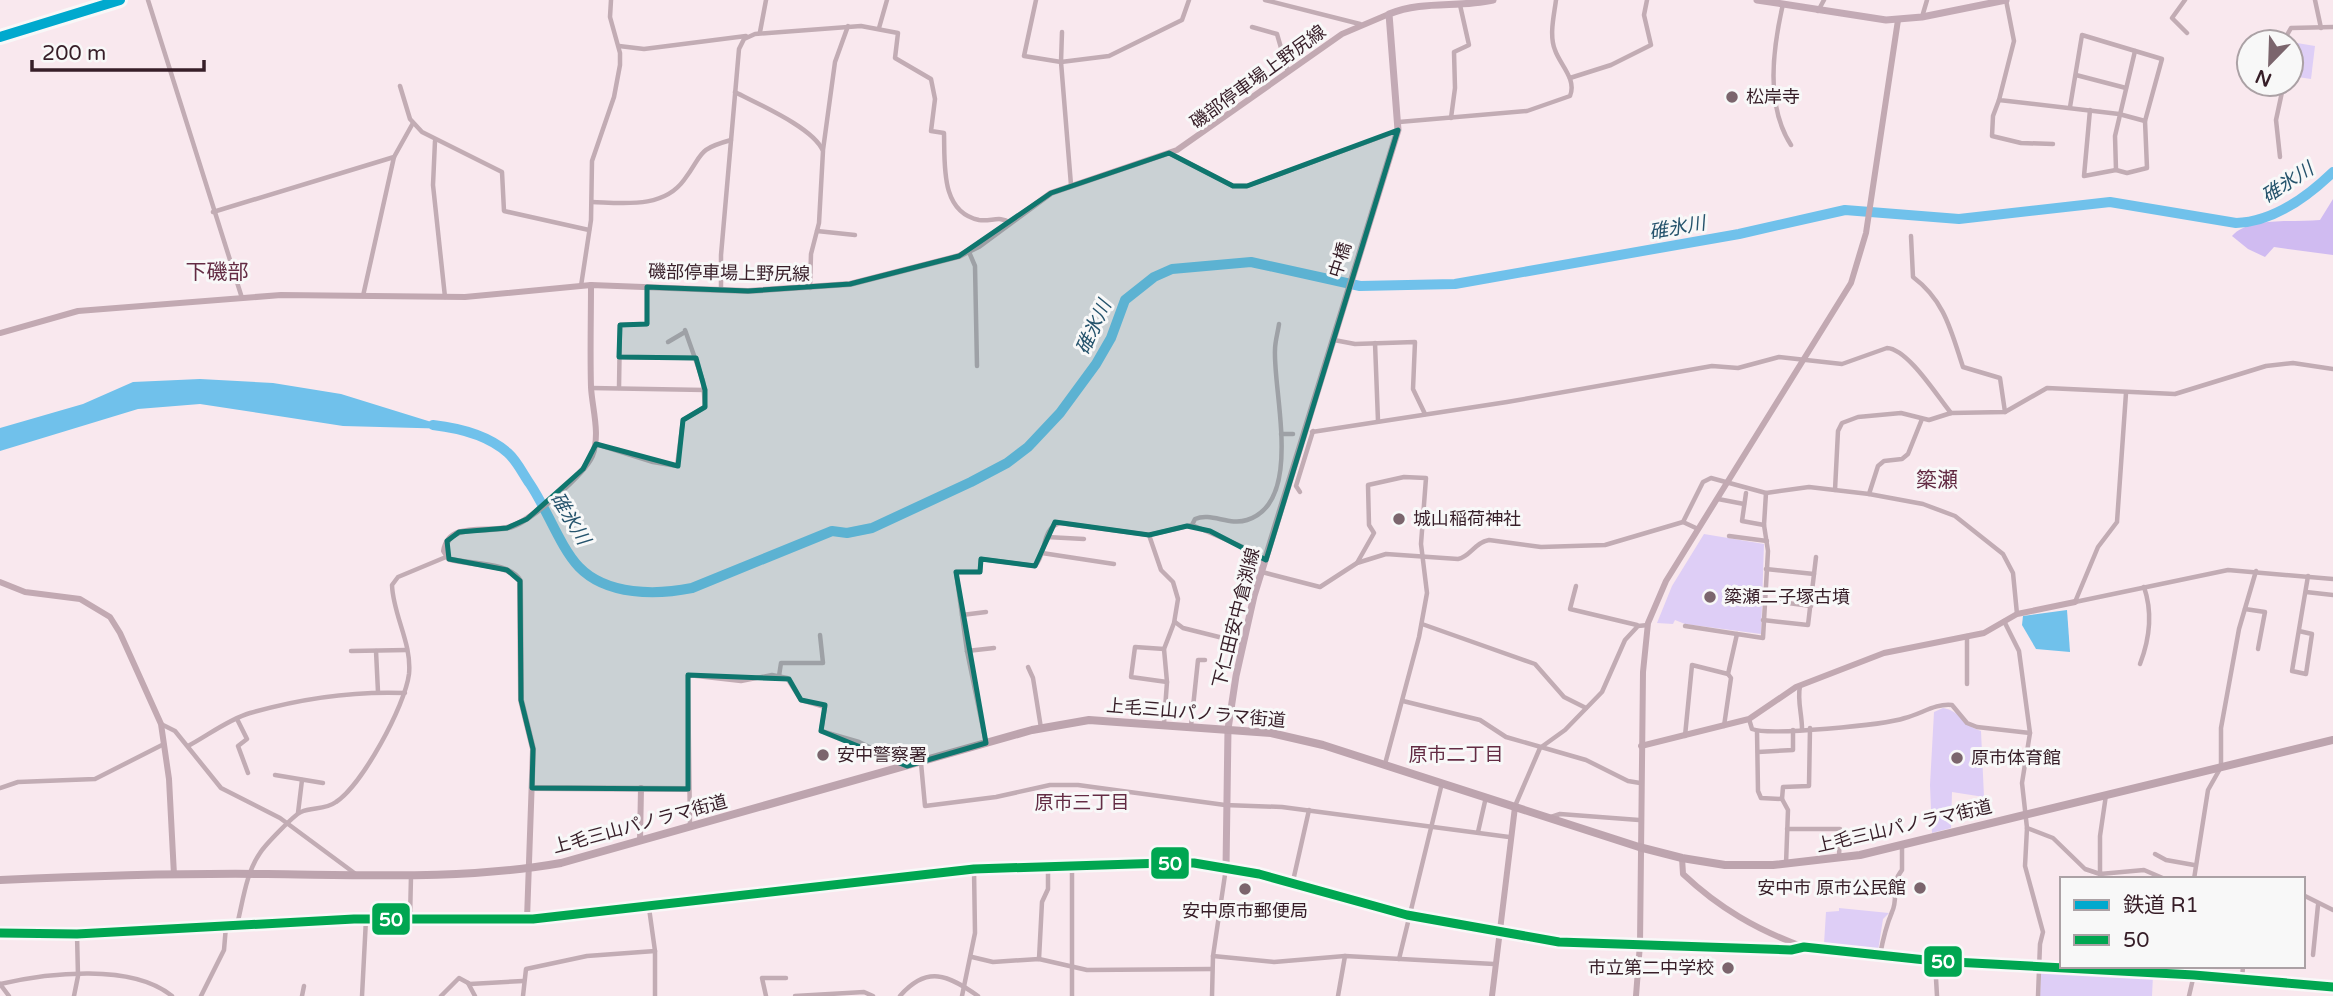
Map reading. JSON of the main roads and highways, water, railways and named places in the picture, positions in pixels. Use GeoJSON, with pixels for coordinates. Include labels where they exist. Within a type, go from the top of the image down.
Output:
{"type":"FeatureCollection","features":[{"type":"Feature","properties":{"kind":"highway","name":"上毛三山パノラマ街道"},"geometry":{"type":"LineString","coordinates":[[0,880],[249,874],[484,874],[528,869],[640,841],[986,743],[1088,720],[1164,723],[1297,738],[1639,847],[1682,858],[1725,864],[1786,864],[1839,859],[2333,740]]}},
{"type":"Feature","properties":{"kind":"main road"},"geometry":{"type":"LineString","coordinates":[[1409,3],[1460,5],[1493,0]]}},
{"type":"Feature","properties":{"kind":"main road"},"geometry":{"type":"LineString","coordinates":[[1757,0],[1818,11],[1898,20],[2006,0]]}},
{"type":"Feature","properties":{"kind":"main road","name":"中橋"},"geometry":{"type":"LineString","coordinates":[[1334,331],[1398,126],[1389,14],[1409,3]]}},
{"type":"Feature","properties":{"kind":"main road","name":"下仁田安中倉渕線"},"geometry":{"type":"LineString","coordinates":[[0,933],[77,934],[366,919],[527,919],[649,908],[974,869],[1174,863],[1226,867],[1228,729],[1243,643],[1334,331]]}},
{"type":"Feature","properties":{"kind":"water"},"geometry":{"type":"Polygon","coordinates":[[[200,379],[273,383],[341,394],[454,429],[343,426],[200,404],[138,409],[0,451],[0,428],[83,404],[133,382],[200,379]]]}},
{"type":"Feature","properties":{"kind":"water"},"geometry":{"type":"Polygon","coordinates":[[[2067,610],[2070,652],[2036,649],[2022,625],[2023,616],[2067,610]]]}},
{"type":"Feature","properties":{"kind":"waterway","name":"碓氷川"},"geometry":{"type":"LineString","coordinates":[[433,425],[473,433],[508,453],[536,494],[572,559],[590,577],[618,588],[664,592],[692,588],[832,531],[847,533],[872,528],[1007,463],[1028,447],[1060,413],[1096,364],[1111,338],[1125,300],[1154,277],[1172,269],[1251,262],[1360,286],[1455,284],[1739,234],[1845,210],[1959,219],[2110,202],[2236,223],[2249,222],[2288,207],[2333,172]]}},
{"type":"Feature","properties":{"kind":"rail line","name":"R1"},"geometry":{"type":"LineString","coordinates":[[0,37],[120,0]]}},
{"type":"Feature","properties":{"kind":"place","name":"松岸寺"},"geometry":{"type":"Point","coordinates":[1732,97]}},
{"type":"Feature","properties":{"kind":"place","name":"城山稲荷神社"},"geometry":{"type":"Point","coordinates":[1399,519]}},
{"type":"Feature","properties":{"kind":"place","name":"簗瀬二子塚古墳"},"geometry":{"type":"Point","coordinates":[1710,597]}},
{"type":"Feature","properties":{"kind":"place","name":"安中警察署"},"geometry":{"type":"Point","coordinates":[823,755]}},
{"type":"Feature","properties":{"kind":"place","name":"原市体育館"},"geometry":{"type":"Point","coordinates":[1957,758]}},
{"type":"Feature","properties":{"kind":"place","name":"安中市 原市公民館"},"geometry":{"type":"Point","coordinates":[1920,888]}},
{"type":"Feature","properties":{"kind":"place","name":"安中原市郵便局"},"geometry":{"type":"Point","coordinates":[1245,889]}},
{"type":"Feature","properties":{"kind":"place","name":"市立第二中学校"},"geometry":{"type":"Point","coordinates":[1728,968]}},
{"type":"Feature","properties":{"kind":"district","name":"下磯部"},"geometry":{"type":"Point","coordinates":[217,272]}},
{"type":"Feature","properties":{"kind":"district","name":"簗瀬"},"geometry":{"type":"Point","coordinates":[1937,480]}},
{"type":"Feature","properties":{"kind":"district","name":"原市二丁目"},"geometry":{"type":"Point","coordinates":[1456,754]}},
{"type":"Feature","properties":{"kind":"district","name":"原市三丁目"},"geometry":{"type":"Point","coordinates":[1082,802]}}]}
